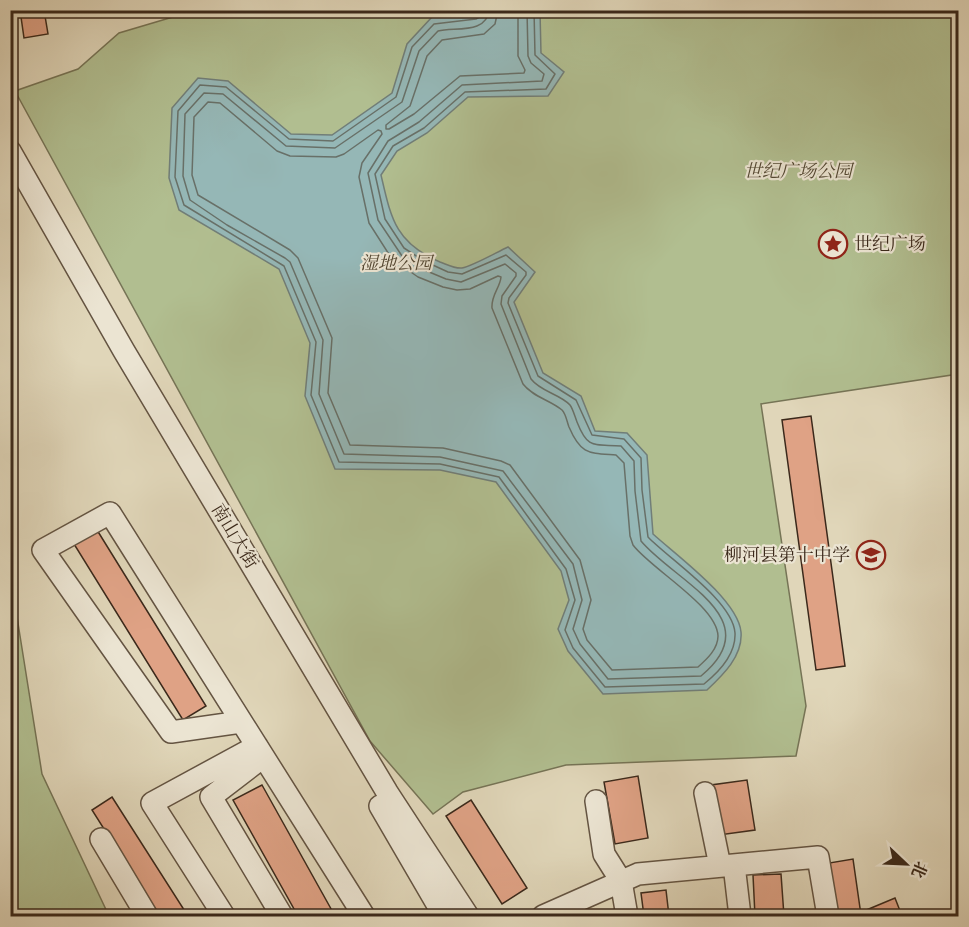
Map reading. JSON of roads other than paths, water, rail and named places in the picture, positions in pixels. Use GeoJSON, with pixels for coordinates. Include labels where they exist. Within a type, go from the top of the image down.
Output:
{"type":"FeatureCollection","features":[{"type":"Feature","properties":{"kind":"street","name":"南山大街"},"geometry":{"type":"LineString","coordinates":[[10,151],[124,351],[381,782],[468,916]]}},
{"type":"Feature","properties":{"kind":"street","name":"南山大街"},"geometry":{"type":"LineString","coordinates":[[10,176],[444,916]]}},
{"type":"Feature","properties":{"kind":"street"},"geometry":{"type":"LineString","coordinates":[[241,722],[171,732],[43,550],[110,513],[364,916]]}},
{"type":"Feature","properties":{"kind":"street"},"geometry":{"type":"LineString","coordinates":[[224,916],[152,802],[260,751]]}},
{"type":"Feature","properties":{"kind":"street"},"geometry":{"type":"LineString","coordinates":[[260,751],[211,798],[282,916]]}},
{"type":"Feature","properties":{"kind":"street"},"geometry":{"type":"LineString","coordinates":[[705,793],[740,916]]}},
{"type":"Feature","properties":{"kind":"street"},"geometry":{"type":"LineString","coordinates":[[597,801],[604,854],[621,881],[627,916]]}},
{"type":"Feature","properties":{"kind":"street"},"geometry":{"type":"LineString","coordinates":[[101,839],[147,916]]}},
{"type":"Feature","properties":{"kind":"street"},"geometry":{"type":"LineString","coordinates":[[543,916],[638,874],[818,857],[828,916]]}},
{"type":"Feature","properties":{"kind":"water"},"geometry":{"type":"Polygon","coordinates":[[[486,11],[540,11],[541,53],[564,72],[548,96],[468,97],[427,133],[397,151],[381,175],[388,204],[397,228],[404,237],[425,255],[440,262],[456,268],[467,267],[508,247],[535,272],[514,302],[543,373],[581,396],[595,431],[627,433],[647,455],[653,534],[718,592],[737,619],[741,632],[739,649],[731,664],[707,690],[603,694],[568,651],[558,629],[569,600],[561,571],[496,482],[440,470],[335,469],[305,396],[310,343],[279,269],[179,210],[169,178],[172,108],[198,78],[228,81],[291,134],[332,135],[392,93],[407,44],[432,17],[486,11]]]}},
{"type":"Feature","properties":{"kind":"place","name":"世纪广场"},"geometry":{"type":"Point","coordinates":[833,244]}},
{"type":"Feature","properties":{"kind":"place","name":"柳河县第十中学"},"geometry":{"type":"Point","coordinates":[871,555]}},
{"type":"Feature","properties":{"kind":"park label","name":"世纪广场公园"},"geometry":{"type":"Point","coordinates":[798,171]}},
{"type":"Feature","properties":{"kind":"park label","name":"湿地公园"},"geometry":{"type":"Point","coordinates":[396,263]}}]}
